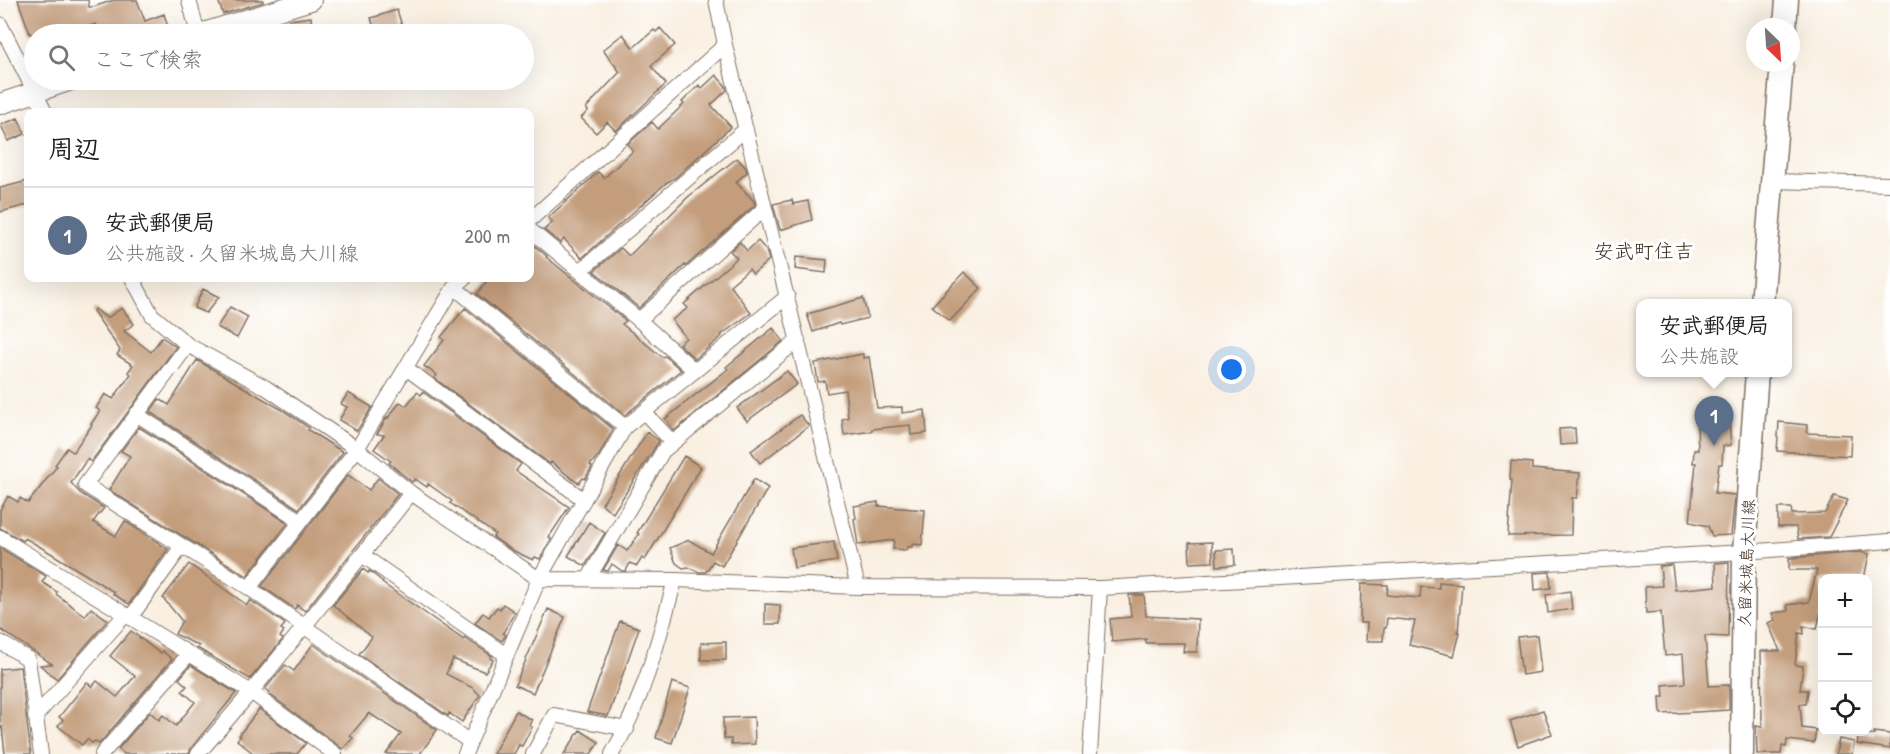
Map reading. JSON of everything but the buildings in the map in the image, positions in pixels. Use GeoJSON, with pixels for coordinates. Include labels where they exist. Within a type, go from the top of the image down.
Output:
{"type":"FeatureCollection","features":[{"type":"Feature","properties":{"kind":"main road"},"geometry":{"type":"LineString","coordinates":[[232,24],[311,0]]}},
{"type":"Feature","properties":{"kind":"main road"},"geometry":{"type":"LineString","coordinates":[[1786,18],[1787,0]]}},
{"type":"Feature","properties":{"kind":"main road"},"geometry":{"type":"LineString","coordinates":[[1762,299],[1781,72]]}},
{"type":"Feature","properties":{"kind":"main road"},"geometry":{"type":"LineString","coordinates":[[0,104],[41,90]]}},
{"type":"Feature","properties":{"kind":"main road","name":"久留米城島大川線"},"geometry":{"type":"LineString","coordinates":[[1742,754],[1744,552],[1757,377]]}},
{"type":"Feature","properties":{"kind":"street"},"geometry":{"type":"LineString","coordinates":[[189,0],[196,24]]}},
{"type":"Feature","properties":{"kind":"street"},"geometry":{"type":"LineString","coordinates":[[716,0],[725,45],[858,587]]}},
{"type":"Feature","properties":{"kind":"street"},"geometry":{"type":"LineString","coordinates":[[0,24],[24,71]]}},
{"type":"Feature","properties":{"kind":"street"},"geometry":{"type":"LineString","coordinates":[[534,216],[725,45]]}},
{"type":"Feature","properties":{"kind":"street"},"geometry":{"type":"LineString","coordinates":[[35,92],[43,108]]}},
{"type":"Feature","properties":{"kind":"street"},"geometry":{"type":"LineString","coordinates":[[580,272],[746,129]]}},
{"type":"Feature","properties":{"kind":"street"},"geometry":{"type":"LineString","coordinates":[[1771,181],[1890,184]]}},
{"type":"Feature","properties":{"kind":"street"},"geometry":{"type":"LineString","coordinates":[[639,320],[765,208]]}},
{"type":"Feature","properties":{"kind":"street"},"geometry":{"type":"LineString","coordinates":[[534,233],[639,320],[695,371]]}},
{"type":"Feature","properties":{"kind":"street"},"geometry":{"type":"LineString","coordinates":[[134,282],[152,315],[188,345],[265,387],[357,449],[411,493],[539,579],[675,580],[858,587],[1100,588],[1744,552],[1890,541]]}},
{"type":"Feature","properties":{"kind":"street"},"geometry":{"type":"LineString","coordinates":[[249,588],[357,449],[460,282],[625,427]]}},
{"type":"Feature","properties":{"kind":"street"},"geometry":{"type":"LineString","coordinates":[[188,345],[85,485],[249,588],[467,748],[539,579],[625,427],[788,296]]}},
{"type":"Feature","properties":{"kind":"street"},"geometry":{"type":"LineString","coordinates":[[588,579],[663,451],[798,340]]}},
{"type":"Feature","properties":{"kind":"street"},"geometry":{"type":"LineString","coordinates":[[406,368],[584,500]]}},
{"type":"Feature","properties":{"kind":"street"},"geometry":{"type":"LineString","coordinates":[[644,412],[673,443]]}},
{"type":"Feature","properties":{"kind":"street"},"geometry":{"type":"LineString","coordinates":[[136,414],[301,521]]}},
{"type":"Feature","properties":{"kind":"street"},"geometry":{"type":"LineString","coordinates":[[198,754],[251,693],[411,493]]}},
{"type":"Feature","properties":{"kind":"street"},"geometry":{"type":"LineString","coordinates":[[0,537],[251,693],[335,754]]}},
{"type":"Feature","properties":{"kind":"street"},"geometry":{"type":"LineString","coordinates":[[36,717],[127,616],[182,546]]}},
{"type":"Feature","properties":{"kind":"street"},"geometry":{"type":"LineString","coordinates":[[362,555],[506,655]]}},
{"type":"Feature","properties":{"kind":"street"},"geometry":{"type":"LineString","coordinates":[[612,754],[627,729],[659,636],[675,580]]}},
{"type":"Feature","properties":{"kind":"street"},"geometry":{"type":"LineString","coordinates":[[1090,754],[1100,588]]}},
{"type":"Feature","properties":{"kind":"street"},"geometry":{"type":"LineString","coordinates":[[0,642],[28,659],[41,754]]}},
{"type":"Feature","properties":{"kind":"street"},"geometry":{"type":"LineString","coordinates":[[102,754],[188,655]]}},
{"type":"Feature","properties":{"kind":"street"},"geometry":{"type":"LineString","coordinates":[[533,754],[554,715],[627,729]]}},
{"type":"Feature","properties":{"kind":"place","name":"安武郵便局"},"geometry":{"type":"Point","coordinates":[1714,446]}},
{"type":"Feature","properties":{"kind":"district","name":"安武町住吉"},"geometry":{"type":"Point","coordinates":[1644,250]}}]}
